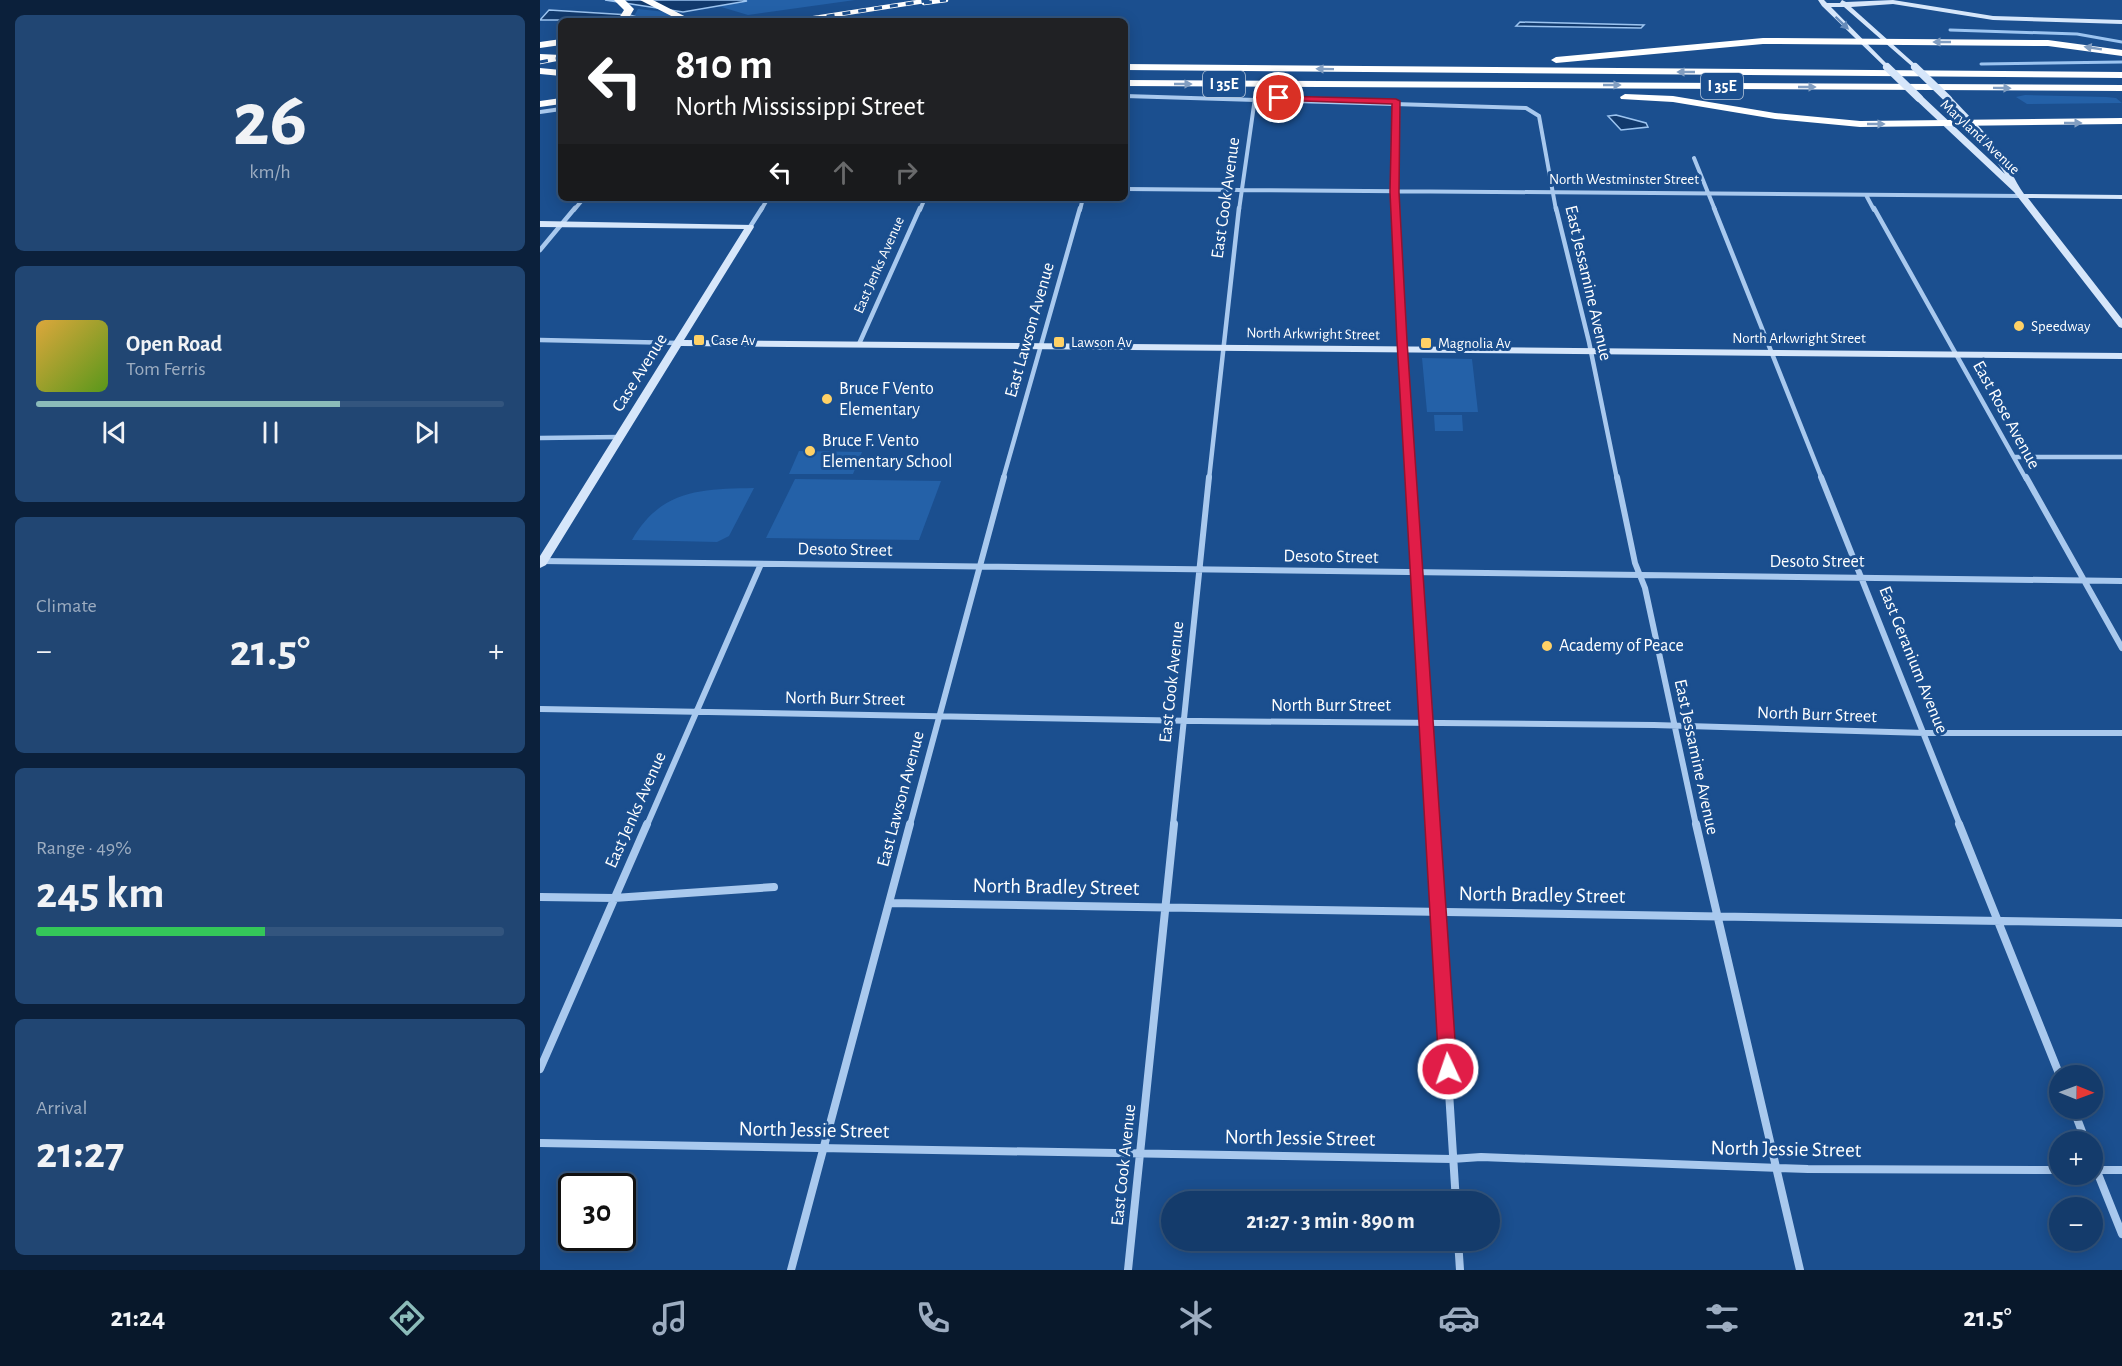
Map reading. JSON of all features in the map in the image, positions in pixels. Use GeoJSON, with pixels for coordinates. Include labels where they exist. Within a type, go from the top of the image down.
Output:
{"type":"FeatureCollection","features":[{"type":"Feature","properties":{"kind":"highway"},"geometry":{"type":"LineString","coordinates":[[619,0],[629,9],[624,18]]}},
{"type":"Feature","properties":{"kind":"highway"},"geometry":{"type":"LineString","coordinates":[[645,0],[683,18]]}},
{"type":"Feature","properties":{"kind":"highway"},"geometry":{"type":"LineString","coordinates":[[1384,70],[1592,58],[1742,41],[2048,43],[2122,52]]}},
{"type":"Feature","properties":{"kind":"highway"},"geometry":{"type":"LineString","coordinates":[[540,45],[558,42]]}},
{"type":"Feature","properties":{"kind":"highway"},"geometry":{"type":"LineString","coordinates":[[540,57],[558,58]]}},
{"type":"Feature","properties":{"kind":"highway","name":"I 35E"},"geometry":{"type":"LineString","coordinates":[[1128,68],[2122,75]]}},
{"type":"Feature","properties":{"kind":"highway"},"geometry":{"type":"LineString","coordinates":[[540,71],[558,73]]}},
{"type":"Feature","properties":{"kind":"highway","name":"I 35E"},"geometry":{"type":"LineString","coordinates":[[1128,83],[2122,88]]}},
{"type":"Feature","properties":{"kind":"highway"},"geometry":{"type":"LineString","coordinates":[[1322,84],[1673,99],[1775,116],[1851,123],[2122,122]]}},
{"type":"Feature","properties":{"kind":"highway"},"geometry":{"type":"LineString","coordinates":[[540,104],[558,101]]}},
{"type":"Feature","properties":{"kind":"street"},"geometry":{"type":"LineString","coordinates":[[1822,3],[1843,2],[1923,8],[2016,24],[2122,22]]}},
{"type":"Feature","properties":{"kind":"street","name":"Maryland Avenue"},"geometry":{"type":"LineString","coordinates":[[1843,2],[1972,122],[2006,165],[2015,187]]}},
{"type":"Feature","properties":{"kind":"street","name":"Maryland Avenue"},"geometry":{"type":"LineString","coordinates":[[1822,3],[1944,122],[2015,187]]}},
{"type":"Feature","properties":{"kind":"street"},"geometry":{"type":"LineString","coordinates":[[1128,96],[1396,101],[1395,192],[1455,1191]]}},
{"type":"Feature","properties":{"kind":"street","name":"East Cook Avenue"},"geometry":{"type":"LineString","coordinates":[[1128,1270],[1182,720],[1241,190],[1255,98]]}},
{"type":"Feature","properties":{"kind":"street","name":"East Jessamine Avenue"},"geometry":{"type":"LineString","coordinates":[[1396,101],[1514,106],[1534,111],[1539,116],[1552,192],[1639,576],[1645,588],[1716,915],[1800,1270]]}},
{"type":"Feature","properties":{"kind":"street"},"geometry":{"type":"LineString","coordinates":[[540,112],[558,109]]}},
{"type":"Feature","properties":{"kind":"street","name":"East Geranium Avenue"},"geometry":{"type":"LineString","coordinates":[[1694,158],[2056,1065]]}},
{"type":"Feature","properties":{"kind":"street"},"geometry":{"type":"LineString","coordinates":[[2015,187],[2122,325]]}},
{"type":"Feature","properties":{"kind":"street","name":"North Westminster Street"},"geometry":{"type":"LineString","coordinates":[[1128,189],[2122,197]]}},
{"type":"Feature","properties":{"kind":"street","name":"East Rose Avenue"},"geometry":{"type":"LineString","coordinates":[[1866,195],[2122,648]]}},
{"type":"Feature","properties":{"kind":"street"},"geometry":{"type":"LineString","coordinates":[[540,250],[581,201]]}},
{"type":"Feature","properties":{"kind":"street","name":"Case Avenue"},"geometry":{"type":"LineString","coordinates":[[541,562],[766,201]]}},
{"type":"Feature","properties":{"kind":"street","name":"East Jenks Avenue"},"geometry":{"type":"LineString","coordinates":[[859,344],[924,201]]}},
{"type":"Feature","properties":{"kind":"street","name":"East Lawson Avenue"},"geometry":{"type":"LineString","coordinates":[[791,1270],[979,566],[1082,201]]}},
{"type":"Feature","properties":{"kind":"street"},"geometry":{"type":"LineString","coordinates":[[540,224],[750,227]]}},
{"type":"Feature","properties":{"kind":"street","name":"North Arkwright Street"},"geometry":{"type":"LineString","coordinates":[[540,340],[2122,356]]}},
{"type":"Feature","properties":{"kind":"street"},"geometry":{"type":"LineString","coordinates":[[540,438],[619,437]]}},
{"type":"Feature","properties":{"kind":"street"},"geometry":{"type":"LineString","coordinates":[[2014,457],[2122,457]]}},
{"type":"Feature","properties":{"kind":"street","name":"Desoto Street"},"geometry":{"type":"LineString","coordinates":[[541,562],[2122,581]]}},
{"type":"Feature","properties":{"kind":"street","name":"East Jenks Avenue"},"geometry":{"type":"LineString","coordinates":[[540,1069],[761,564]]}},
{"type":"Feature","properties":{"kind":"street","name":"North Burr Street"},"geometry":{"type":"LineString","coordinates":[[540,709],[1674,726],[1925,733],[2122,733]]}},
{"type":"Feature","properties":{"kind":"street"},"geometry":{"type":"LineString","coordinates":[[540,897],[614,898],[774,887]]}},
{"type":"Feature","properties":{"kind":"street","name":"North Bradley Street"},"geometry":{"type":"LineString","coordinates":[[889,903],[2122,923]]}},
{"type":"Feature","properties":{"kind":"street","name":"North Jessie Street"},"geometry":{"type":"LineString","coordinates":[[540,1143],[1452,1159],[1481,1157],[1776,1168],[2049,1170]]}},
{"type":"Feature","properties":{"kind":"street"},"geometry":{"type":"LineString","coordinates":[[2103,1170],[2122,1170]]}},
{"type":"Feature","properties":{"kind":"street"},"geometry":{"type":"LineString","coordinates":[[2101,1185],[2122,1234]]}},
{"type":"Feature","properties":{"kind":"street"},"geometry":{"type":"LineString","coordinates":[[1459,1251],[1460,1270]]}},
{"type":"Feature","properties":{"kind":"shaded area"},"geometry":{"type":"Polygon","coordinates":[[[605,0],[743,0],[747,1],[683,12],[605,0]]]}},
{"type":"Feature","properties":{"kind":"shaded area"},"geometry":{"type":"Polygon","coordinates":[[[698,0],[855,0],[748,15],[698,0]]]}},
{"type":"Feature","properties":{"kind":"shaded area"},"geometry":{"type":"Polygon","coordinates":[[[638,9],[666,12],[677,18],[633,18],[638,9]]]}},
{"type":"Feature","properties":{"kind":"shaded area"},"geometry":{"type":"Polygon","coordinates":[[[549,10],[630,15],[640,18],[558,18],[558,20],[540,20],[549,10]]]}},
{"type":"Feature","properties":{"kind":"shaded area"},"geometry":{"type":"Polygon","coordinates":[[[1520,22],[1644,25],[1641,28],[1516,26],[1520,22]]]}},
{"type":"Feature","properties":{"kind":"shaded area"},"geometry":{"type":"Polygon","coordinates":[[[2025,95],[2106,97],[2116,98],[2122,103],[2027,104],[2016,97],[2025,95]]]}},
{"type":"Feature","properties":{"kind":"shaded area"},"geometry":{"type":"Polygon","coordinates":[[[1616,115],[1646,123],[1648,127],[1621,130],[1608,116],[1616,115]]]}},
{"type":"Feature","properties":{"kind":"shaded area"},"geometry":{"type":"Polygon","coordinates":[[[1422,358],[1472,359],[1478,412],[1427,412],[1422,358]]]}},
{"type":"Feature","properties":{"kind":"shaded area"},"geometry":{"type":"Polygon","coordinates":[[[1434,415],[1462,415],[1463,431],[1435,431],[1434,415]]]}},
{"type":"Feature","properties":{"kind":"shaded area"},"geometry":{"type":"Polygon","coordinates":[[[799,451],[862,452],[853,474],[789,474],[799,451]]]}},
{"type":"Feature","properties":{"kind":"shaded area"},"geometry":{"type":"Polygon","coordinates":[[[795,479],[941,481],[919,540],[766,538],[795,479]]]}},
{"type":"Feature","properties":{"kind":"shaded area"},"geometry":{"type":"Polygon","coordinates":[[[754,488],[729,536],[717,542],[632,540],[643,523],[656,510],[684,495],[717,489],[754,488]]]}},
{"type":"Feature","properties":{"kind":"waterway"},"geometry":{"type":"LineString","coordinates":[[1950,30],[2077,34],[2122,42]]}},
{"type":"Feature","properties":{"kind":"waterway"},"geometry":{"type":"LineString","coordinates":[[1981,64],[2122,62]]}},
{"type":"Feature","properties":{"kind":"railway"},"geometry":{"type":"LineString","coordinates":[[814,18],[931,0]]}},
{"type":"Feature","properties":{"kind":"railway"},"geometry":{"type":"LineString","coordinates":[[924,3],[946,0]]}},
{"type":"Feature","properties":{"kind":"railway"},"geometry":{"type":"LineString","coordinates":[[540,62],[558,59]]}},
{"type":"Feature","properties":{"kind":"place","name":"Speedway"},"geometry":{"type":"Point","coordinates":[2019,326]}},
{"type":"Feature","properties":{"kind":"place","name":"Case Av"},"geometry":{"type":"Point","coordinates":[699,340]}},
{"type":"Feature","properties":{"kind":"place","name":"Lawson Av"},"geometry":{"type":"Point","coordinates":[1059,342]}},
{"type":"Feature","properties":{"kind":"place","name":"Magnolia Av"},"geometry":{"type":"Point","coordinates":[1426,343]}},
{"type":"Feature","properties":{"kind":"place","name":"Bruce F Vento Elementary"},"geometry":{"type":"Point","coordinates":[827,399]}},
{"type":"Feature","properties":{"kind":"place","name":"Bruce F. Vento Elementary School"},"geometry":{"type":"Point","coordinates":[810,451]}},
{"type":"Feature","properties":{"kind":"place","name":"Academy of Peace"},"geometry":{"type":"Point","coordinates":[1547,646]}},
{"type":"Feature","properties":{"kind":"route"},"geometry":{"type":"LineString","coordinates":[[1279,98],[1396,101],[1395,192],[1402,341],[1448,1069]]}}]}
